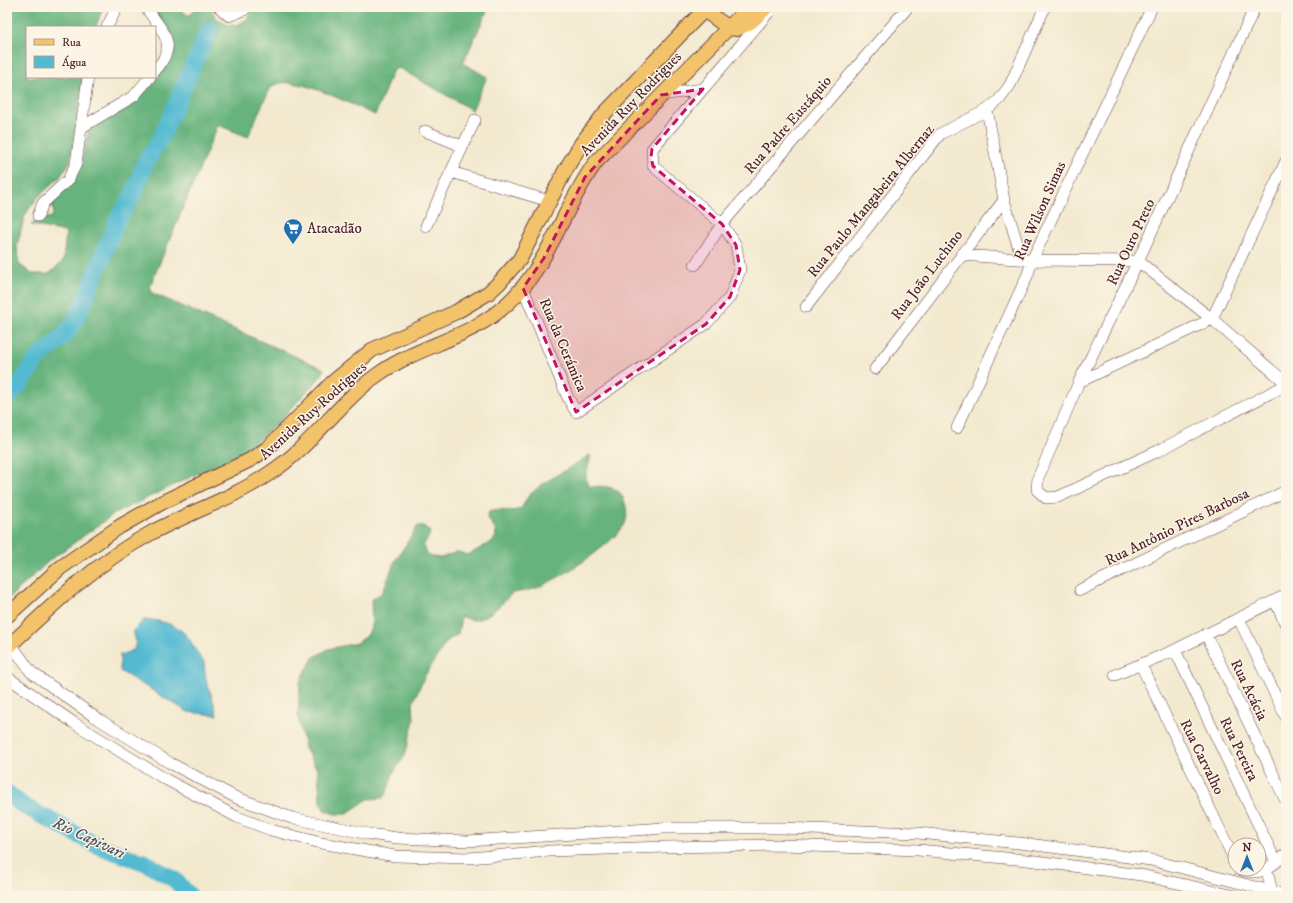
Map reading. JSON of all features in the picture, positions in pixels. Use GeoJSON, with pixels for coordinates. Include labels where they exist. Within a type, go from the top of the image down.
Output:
{"type":"FeatureCollection","features":[{"type":"Feature","properties":{"kind":"main road","name":"Avenida Ruy Rodrigues"},"geometry":{"type":"LineString","coordinates":[[9,646],[76,584],[112,557],[151,533],[270,474],[299,450],[360,387],[381,372],[405,358],[475,327],[508,304],[523,288],[544,258],[585,177],[608,149],[749,7]]}},
{"type":"Feature","properties":{"kind":"main road"},"geometry":{"type":"LineString","coordinates":[[704,8],[729,28],[737,29],[744,26],[767,7]]}},
{"type":"Feature","properties":{"kind":"main road","name":"Avenida Ruy Rodrigues"},"geometry":{"type":"LineString","coordinates":[[7,616],[60,568],[119,527],[161,503],[250,460],[268,448],[332,383],[372,350],[456,312],[488,293],[520,259],[573,156],[605,113],[704,8]]}},
{"type":"Feature","properties":{"kind":"street"},"geometry":{"type":"LineString","coordinates":[[108,26],[117,7]]}},
{"type":"Feature","properties":{"kind":"street"},"geometry":{"type":"LineString","coordinates":[[146,7],[168,41],[166,54],[156,69]]}},
{"type":"Feature","properties":{"kind":"street"},"geometry":{"type":"LineString","coordinates":[[218,7],[229,16],[244,10],[246,7]]}},
{"type":"Feature","properties":{"kind":"street"},"geometry":{"type":"LineString","coordinates":[[722,224],[653,166],[651,157],[652,149],[774,7]]}},
{"type":"Feature","properties":{"kind":"street","name":"Rua Padre Eustáquio"},"geometry":{"type":"LineString","coordinates":[[695,266],[722,224],[908,7]]}},
{"type":"Feature","properties":{"kind":"street","name":"Rua Paulo Mangabeira Albernaz"},"geometry":{"type":"LineString","coordinates":[[806,307],[940,134],[986,110],[999,100],[1010,85],[1045,7]]}},
{"type":"Feature","properties":{"kind":"street","name":"Rua Wilson Simas"},"geometry":{"type":"LineString","coordinates":[[957,428],[1028,274],[1027,260],[1152,7]]}},
{"type":"Feature","properties":{"kind":"street","name":"Rua Ouro Preto"},"geometry":{"type":"LineString","coordinates":[[1255,7],[1138,262],[1079,382],[1038,478],[1037,490],[1046,498],[1058,497],[1158,451],[1286,384]]}},
{"type":"Feature","properties":{"kind":"street"},"geometry":{"type":"LineString","coordinates":[[38,216],[43,203],[68,180],[76,164],[88,78]]}},
{"type":"Feature","properties":{"kind":"street"},"geometry":{"type":"LineString","coordinates":[[82,127],[134,96],[149,78]]}},
{"type":"Feature","properties":{"kind":"street"},"geometry":{"type":"LineString","coordinates":[[661,95],[703,89]]}},
{"type":"Feature","properties":{"kind":"street"},"geometry":{"type":"LineString","coordinates":[[986,110],[1004,200],[1027,260]]}},
{"type":"Feature","properties":{"kind":"street"},"geometry":{"type":"LineString","coordinates":[[426,226],[474,120]]}},
{"type":"Feature","properties":{"kind":"street"},"geometry":{"type":"LineString","coordinates":[[425,132],[462,146]]}},
{"type":"Feature","properties":{"kind":"street"},"geometry":{"type":"LineString","coordinates":[[1079,382],[1212,319],[1286,161]]}},
{"type":"Feature","properties":{"kind":"street"},"geometry":{"type":"LineString","coordinates":[[451,172],[549,201]]}},
{"type":"Feature","properties":{"kind":"street","name":"Rua João Luchino"},"geometry":{"type":"LineString","coordinates":[[875,369],[1004,200]]}},
{"type":"Feature","properties":{"kind":"street","name":"Rua da Cerámica"},"geometry":{"type":"LineString","coordinates":[[523,288],[568,398],[576,412],[706,324],[730,296],[740,270],[736,245],[722,224]]}},
{"type":"Feature","properties":{"kind":"street"},"geometry":{"type":"LineString","coordinates":[[961,255],[1027,260],[1138,262],[1212,319],[1286,384]]}},
{"type":"Feature","properties":{"kind":"street","name":"Rua Antônio Pires Barbosa"},"geometry":{"type":"LineString","coordinates":[[1080,590],[1286,491]]}},
{"type":"Feature","properties":{"kind":"street"},"geometry":{"type":"LineString","coordinates":[[1115,675],[1175,650],[1286,595]]}},
{"type":"Feature","properties":{"kind":"street"},"geometry":{"type":"LineString","coordinates":[[1275,601],[1286,625]]}},
{"type":"Feature","properties":{"kind":"street"},"geometry":{"type":"LineString","coordinates":[[1239,619],[1286,717]]}},
{"type":"Feature","properties":{"kind":"street","name":"Rua Acácia"},"geometry":{"type":"LineString","coordinates":[[1206,634],[1286,801]]}},
{"type":"Feature","properties":{"kind":"street"},"geometry":{"type":"LineString","coordinates":[[9,646],[31,672],[94,718],[170,763],[236,798],[292,818],[397,838],[468,841],[664,828],[782,828],[918,832],[1144,859],[1286,895]]}},
{"type":"Feature","properties":{"kind":"street","name":"Rua Pereira"},"geometry":{"type":"LineString","coordinates":[[1175,650],[1276,862]]}},
{"type":"Feature","properties":{"kind":"street","name":"Rua Carvalho"},"geometry":{"type":"LineString","coordinates":[[1141,665],[1227,844]]}},
{"type":"Feature","properties":{"kind":"street"},"geometry":{"type":"LineString","coordinates":[[7,677],[74,723],[166,779],[236,817],[290,835],[321,843],[395,856],[469,858],[549,851],[743,846],[910,849],[1028,860],[1141,875],[1235,896]]}},
{"type":"Feature","properties":{"kind":"street"},"geometry":{"type":"LineString","coordinates":[[290,835],[292,818]]}},
{"type":"Feature","properties":{"kind":"street"},"geometry":{"type":"LineString","coordinates":[[395,856],[397,838]]}},
{"type":"Feature","properties":{"kind":"street"},"geometry":{"type":"LineString","coordinates":[[1272,892],[1267,870],[1286,854]]}},
{"type":"Feature","properties":{"kind":"street"},"geometry":{"type":"LineString","coordinates":[[1184,885],[1189,870]]}},
{"type":"Feature","properties":{"kind":"highlighted area"},"geometry":{"type":"Polygon","coordinates":[[[703,89],[652,149],[651,157],[653,166],[722,224],[736,245],[740,270],[730,297],[706,324],[576,412],[523,288],[544,258],[585,177],[661,95],[703,89]]]}},
{"type":"Feature","properties":{"kind":"green space"},"geometry":{"type":"Polygon","coordinates":[[[7,7],[103,7],[96,26],[26,26],[26,78],[83,78],[70,162],[60,177],[38,197],[25,215],[17,246],[19,264],[32,274],[49,274],[63,261],[66,233],[31,225],[43,217],[51,218],[54,212],[51,201],[71,182],[82,159],[89,129],[141,95],[152,85],[161,73],[168,59],[173,42],[151,7],[177,7],[189,16],[196,7],[211,7],[216,17],[220,21],[225,24],[235,25],[240,24],[246,19],[254,7],[489,7],[463,63],[487,77],[472,110],[399,68],[393,70],[375,115],[307,86],[292,83],[280,83],[272,87],[269,91],[248,137],[218,125],[150,286],[152,293],[324,369],[322,375],[276,425],[247,450],[114,514],[50,560],[7,600],[7,7]]]}},
{"type":"Feature","properties":{"kind":"green space"},"geometry":{"type":"Polygon","coordinates":[[[590,455],[586,479],[591,487],[609,487],[621,494],[627,512],[623,527],[607,544],[555,579],[533,589],[512,593],[489,614],[478,619],[471,620],[461,616],[458,634],[447,641],[424,677],[413,703],[414,720],[405,756],[393,773],[386,795],[382,798],[368,799],[346,814],[335,814],[324,810],[320,799],[318,771],[305,748],[298,716],[300,682],[313,658],[328,649],[357,643],[367,636],[372,626],[371,600],[382,593],[395,561],[418,526],[424,526],[430,532],[423,546],[429,556],[441,558],[457,552],[468,555],[490,543],[496,537],[495,529],[487,517],[489,512],[497,510],[513,511],[521,509],[529,495],[544,483],[590,455]]]}},
{"type":"Feature","properties":{"kind":"water"},"geometry":{"type":"Polygon","coordinates":[[[145,619],[172,625],[186,635],[204,662],[207,682],[217,715],[188,712],[120,671],[120,655],[134,650],[136,641],[133,631],[145,619]]]}},
{"type":"Feature","properties":{"kind":"waterway"},"geometry":{"type":"LineString","coordinates":[[7,399],[23,380],[36,360],[65,335],[77,318],[118,219],[134,193],[145,163],[160,140],[209,30]]}},
{"type":"Feature","properties":{"kind":"waterway","name":"Rio Capivari"},"geometry":{"type":"LineString","coordinates":[[7,793],[22,805],[98,846],[146,863],[175,880],[190,896]]}},
{"type":"Feature","properties":{"kind":"place","name":"Atacadão"},"geometry":{"type":"Point","coordinates":[293,245]}}]}
